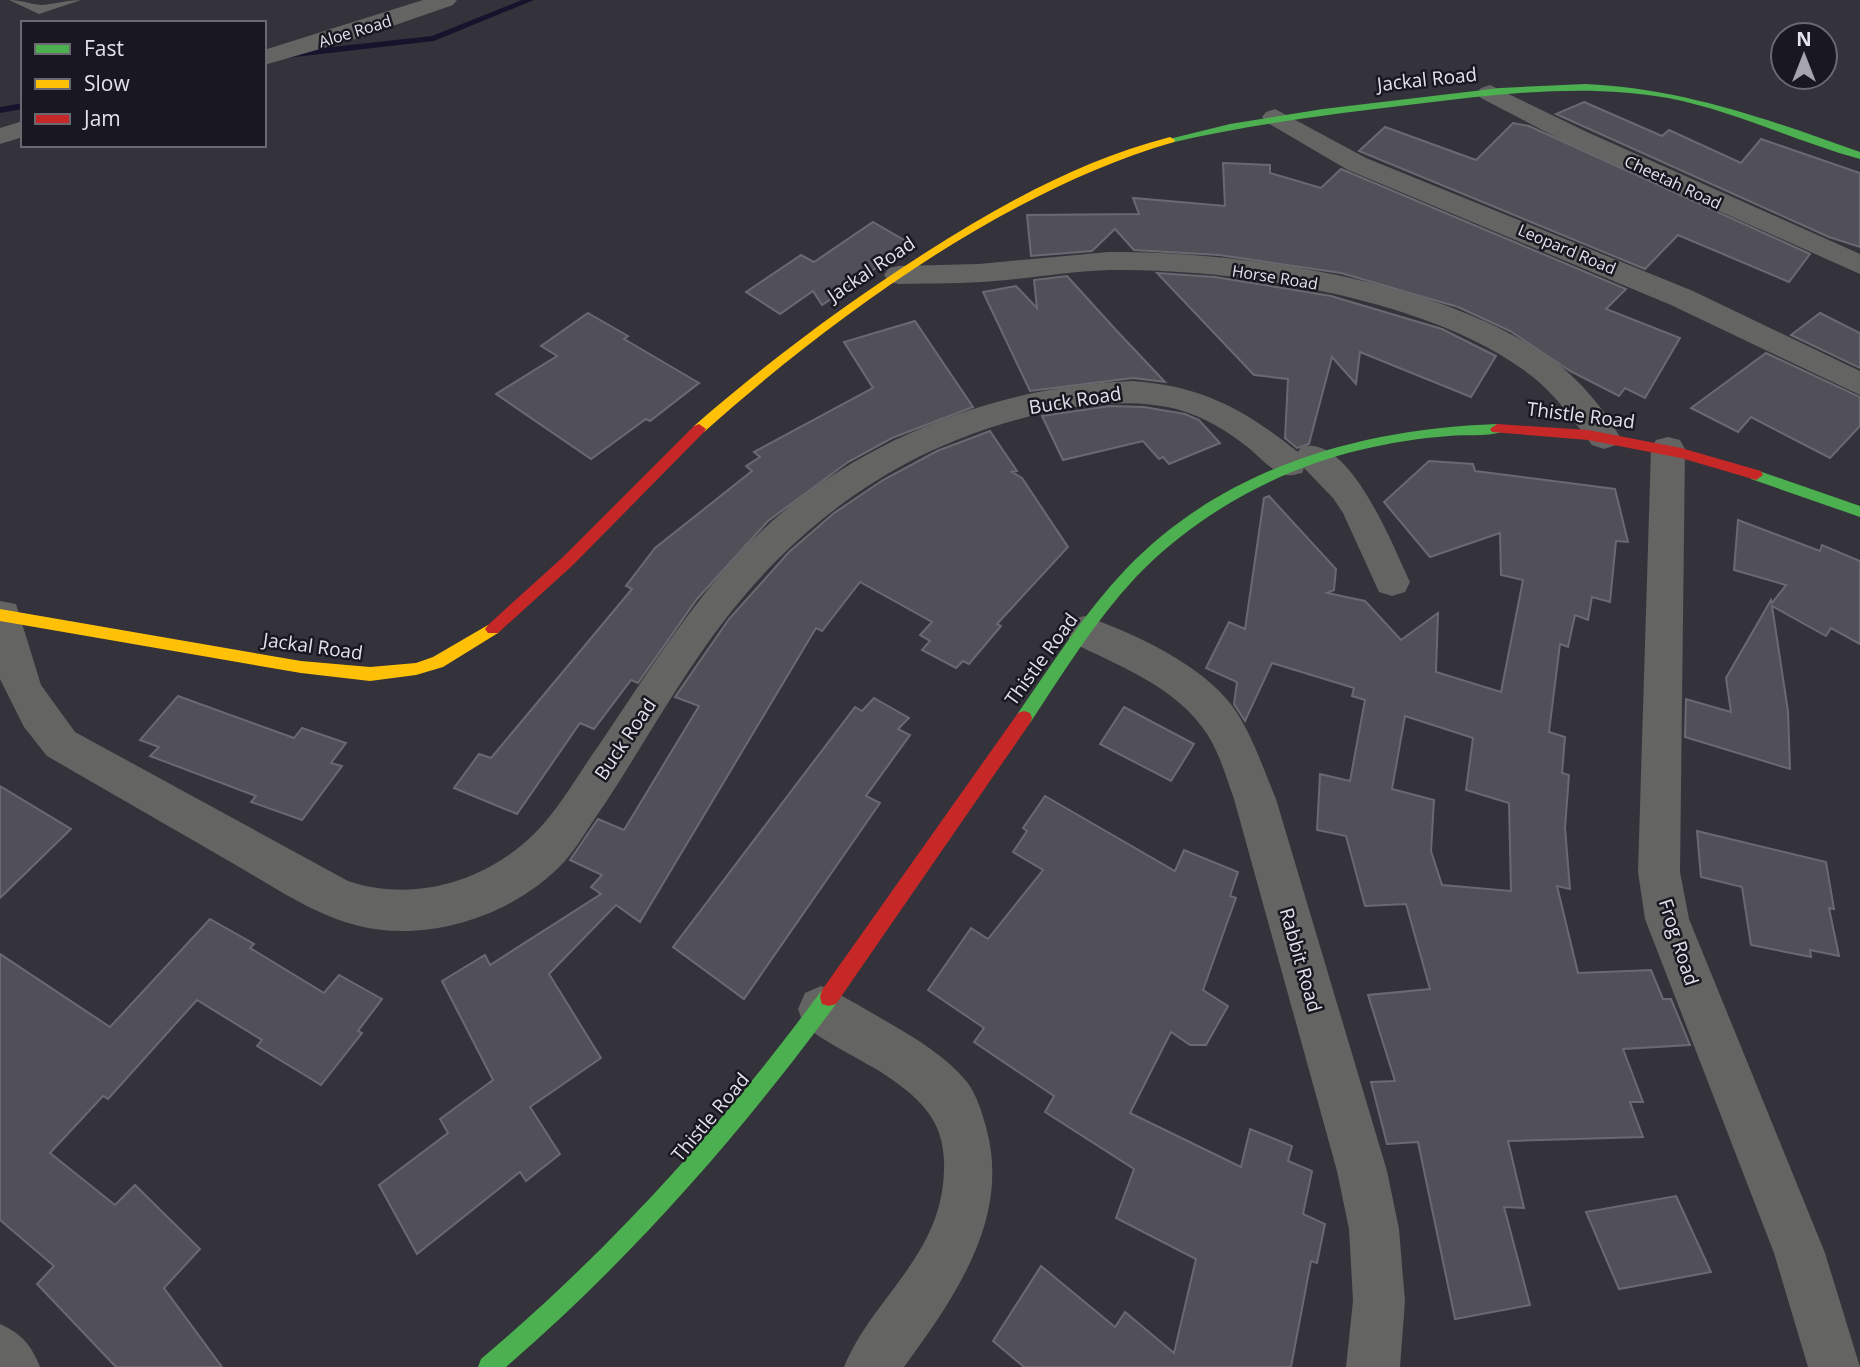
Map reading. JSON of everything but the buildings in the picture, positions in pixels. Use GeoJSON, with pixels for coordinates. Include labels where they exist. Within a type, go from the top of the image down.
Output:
{"type":"FeatureCollection","features":[{"type":"Feature","properties":{"kind":"street","name":"Aloe Road"},"geometry":{"type":"LineString","coordinates":[[266,57],[347,34],[445,0]]}},
{"type":"Feature","properties":{"kind":"street","name":"Jackal Road"},"geometry":{"type":"LineString","coordinates":[[2,615],[202,651],[365,675],[401,673],[437,663],[500,625],[589,542],[658,468],[723,407],[802,342],[899,275],[1019,200],[1084,167],[1179,137],[1275,117],[1490,93],[1595,87],[1668,96],[1720,109],[1860,156]]}},
{"type":"Feature","properties":{"kind":"street","name":"Cheetah Road"},"geometry":{"type":"LineString","coordinates":[[1490,93],[1578,138],[1860,265]]}},
{"type":"Feature","properties":{"kind":"street","name":"Leopard Road"},"geometry":{"type":"LineString","coordinates":[[1275,117],[1323,147],[1387,178],[1540,237],[1682,298],[1860,384]]}},
{"type":"Feature","properties":{"kind":"street"},"geometry":{"type":"LineString","coordinates":[[0,136],[21,130]]}},
{"type":"Feature","properties":{"kind":"street","name":"Horse Road"},"geometry":{"type":"LineString","coordinates":[[899,275],[980,273],[1126,261],[1272,275],[1377,297],[1419,309],[1511,348],[1543,369],[1604,437]]}},
{"type":"Feature","properties":{"kind":"street","name":"Buck Road"},"geometry":{"type":"LineString","coordinates":[[2,615],[11,663],[43,725],[61,744],[321,891],[362,906],[397,910],[432,908],[467,900],[502,887],[525,872],[550,847],[715,605],[757,556],[809,511],[866,468],[904,447],[949,428],[1066,398],[1139,391],[1170,394],[1201,403],[1302,460],[1345,489],[1359,509],[1392,582]]}},
{"type":"Feature","properties":{"kind":"street","name":"Thistle Road"},"geometry":{"type":"LineString","coordinates":[[489,1367],[528,1336],[662,1206],[739,1118],[821,1009],[1084,631],[1149,555],[1220,502],[1302,460],[1380,438],[1483,427],[1604,437],[1668,449],[1749,469],[1860,512]]}},
{"type":"Feature","properties":{"kind":"street","name":"Frog Road"},"geometry":{"type":"LineString","coordinates":[[1668,449],[1659,872],[1665,907],[1680,956],[1781,1201],[1823,1320],[1836,1367]]}},
{"type":"Feature","properties":{"kind":"street","name":"Rabbit Road"},"geometry":{"type":"LineString","coordinates":[[1084,631],[1189,688],[1214,712],[1234,749],[1255,799],[1365,1182],[1374,1229],[1379,1301],[1373,1367]]}},
{"type":"Feature","properties":{"kind":"street"},"geometry":{"type":"LineString","coordinates":[[821,1009],[927,1076],[952,1101],[965,1136],[971,1171],[968,1205],[931,1283],[871,1367]]}},
{"type":"Feature","properties":{"kind":"street"},"geometry":{"type":"LineString","coordinates":[[0,1351],[13,1367]]}},
{"type":"Feature","properties":{"kind":"lane"},"geometry":{"type":"LineString","coordinates":[[16,0],[40,10],[74,0]]}},
{"type":"Feature","properties":{"kind":"waterway"},"geometry":{"type":"LineString","coordinates":[[286,55],[434,38],[530,0]]}},
{"type":"Feature","properties":{"kind":"waterway"},"geometry":{"type":"LineString","coordinates":[[0,110],[21,106]]}},
{"type":"Feature","properties":{"kind":"traffic: fast"},"geometry":{"type":"LineString","coordinates":[[1170,140],[1261,121],[1353,108],[1500,91],[1585,87],[1642,91],[1698,102],[1753,118],[1860,156]]}},
{"type":"Feature","properties":{"kind":"traffic: fast"},"geometry":{"type":"LineString","coordinates":[[1024,718],[1083,633],[1132,572],[1188,524],[1228,498],[1312,459],[1356,446],[1402,436],[1497,429]]}},
{"type":"Feature","properties":{"kind":"traffic: fast"},"geometry":{"type":"LineString","coordinates":[[1756,475],[1860,512]]}},
{"type":"Feature","properties":{"kind":"traffic: fast"},"geometry":{"type":"LineString","coordinates":[[489,1367],[583,1283],[671,1193],[753,1098],[829,997]]}},
{"type":"Feature","properties":{"kind":"traffic: slow"},"geometry":{"type":"LineString","coordinates":[[699,429],[778,362],[833,321],[978,225],[1071,176],[1103,162],[1170,140]]}},
{"type":"Feature","properties":{"kind":"traffic: slow"},"geometry":{"type":"LineString","coordinates":[[0,615],[301,667],[370,674],[416,669],[438,662],[493,629]]}},
{"type":"Feature","properties":{"kind":"traffic: jam"},"geometry":{"type":"LineString","coordinates":[[493,629],[568,561],[699,429]]}},
{"type":"Feature","properties":{"kind":"traffic: jam"},"geometry":{"type":"LineString","coordinates":[[1497,429],[1588,435],[1681,453],[1756,475]]}},
{"type":"Feature","properties":{"kind":"traffic: jam"},"geometry":{"type":"LineString","coordinates":[[829,997],[1024,718]]}}]}
